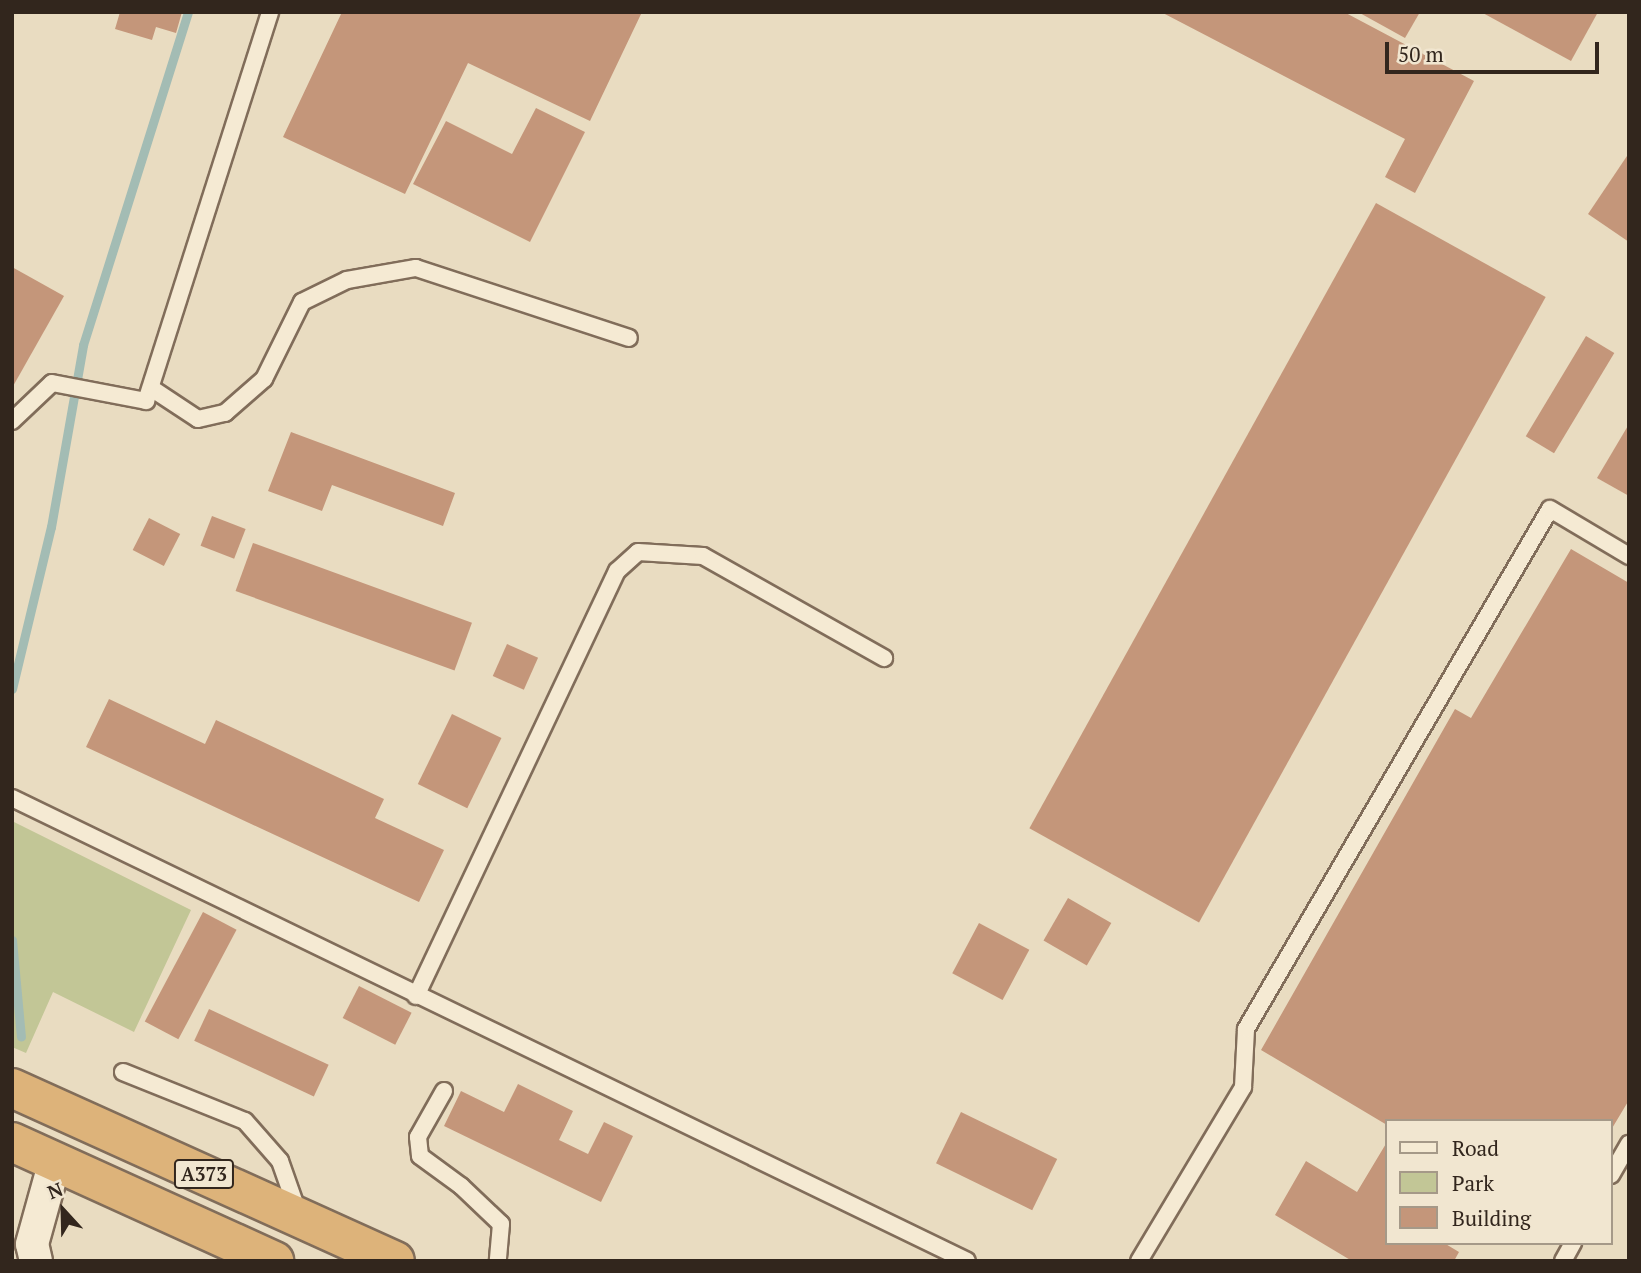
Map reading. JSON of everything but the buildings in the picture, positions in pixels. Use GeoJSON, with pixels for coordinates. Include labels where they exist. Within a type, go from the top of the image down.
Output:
{"type":"FeatureCollection","features":[{"type":"Feature","properties":{"kind":"highway","name":"A373"},"geometry":{"type":"LineString","coordinates":[[12,1088],[395,1261]]}},
{"type":"Feature","properties":{"kind":"highway","name":"A373"},"geometry":{"type":"LineString","coordinates":[[12,1142],[274,1261]]}},
{"type":"Feature","properties":{"kind":"street"},"geometry":{"type":"LineString","coordinates":[[36,1261],[32,1244],[55,1161]]}},
{"type":"Feature","properties":{"kind":"lane"},"geometry":{"type":"LineString","coordinates":[[149,395],[270,12]]}},
{"type":"Feature","properties":{"kind":"lane"},"geometry":{"type":"LineString","coordinates":[[12,421],[52,383],[149,395],[198,419],[225,414],[264,379],[302,302],[347,279],[416,268],[629,338]]}},
{"type":"Feature","properties":{"kind":"lane"},"geometry":{"type":"LineString","coordinates":[[1139,1261],[1243,1087],[1246,1029],[1550,509],[1629,556]]}},
{"type":"Feature","properties":{"kind":"lane"},"geometry":{"type":"LineString","coordinates":[[416,996],[617,571],[638,552],[703,556],[884,657]]}},
{"type":"Feature","properties":{"kind":"lane"},"geometry":{"type":"LineString","coordinates":[[12,798],[967,1261]]}},
{"type":"Feature","properties":{"kind":"lane"},"geometry":{"type":"LineString","coordinates":[[123,1072],[245,1121],[280,1161],[299,1217]]}},
{"type":"Feature","properties":{"kind":"lane"},"geometry":{"type":"LineString","coordinates":[[444,1091],[418,1137],[420,1156],[461,1186],[501,1224],[498,1261]]}},
{"type":"Feature","properties":{"kind":"lane"},"geometry":{"type":"LineString","coordinates":[[1613,1172],[1629,1144]]}},
{"type":"Feature","properties":{"kind":"lane"},"geometry":{"type":"LineString","coordinates":[[1563,1261],[1572,1245]]}},
{"type":"Feature","properties":{"kind":"green space"},"geometry":{"type":"Polygon","coordinates":[[[12,821],[191,910],[134,1032],[53,992],[26,1053],[12,1047],[12,821]]]}},
{"type":"Feature","properties":{"kind":"waterway"},"geometry":{"type":"LineString","coordinates":[[12,689],[51,527],[83,345],[188,12]]}},
{"type":"Feature","properties":{"kind":"waterway"},"geometry":{"type":"LineString","coordinates":[[12,940],[21,1037]]}}]}
